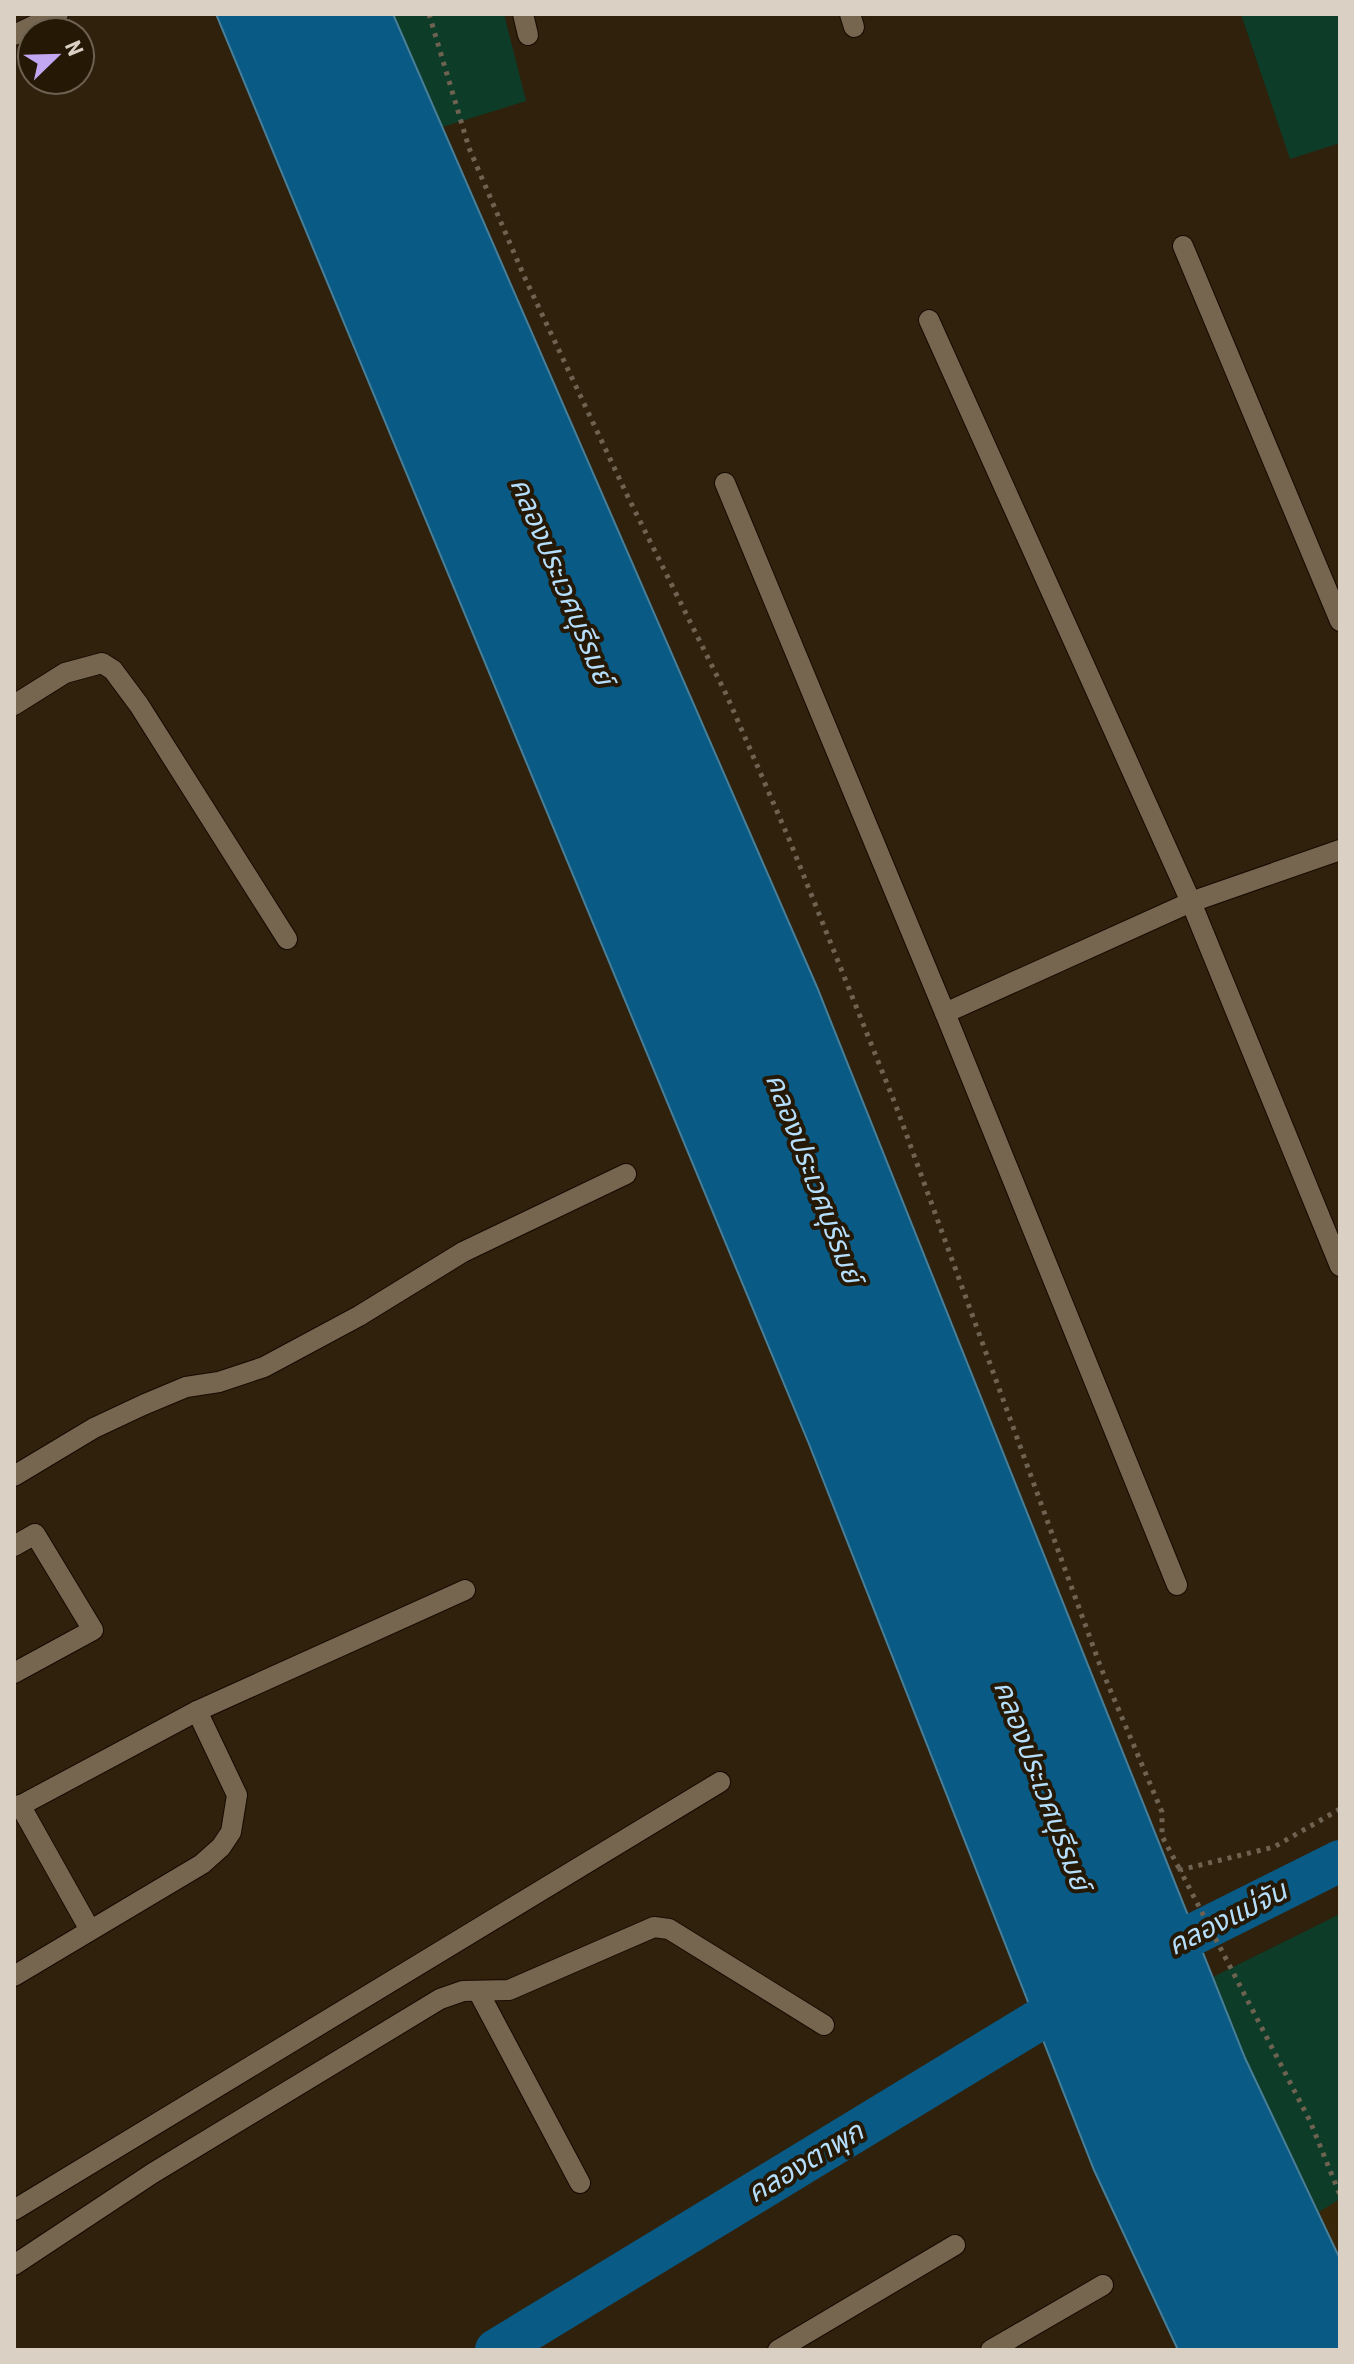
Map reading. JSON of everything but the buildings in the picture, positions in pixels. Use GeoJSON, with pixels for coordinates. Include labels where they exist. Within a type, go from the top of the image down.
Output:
{"type":"FeatureCollection","features":[{"type":"Feature","properties":{"kind":"street"},"geometry":{"type":"LineString","coordinates":[[14,35],[58,14]]}},
{"type":"Feature","properties":{"kind":"street"},"geometry":{"type":"LineString","coordinates":[[523,14],[528,35]]}},
{"type":"Feature","properties":{"kind":"street"},"geometry":{"type":"LineString","coordinates":[[1183,246],[1340,621]]}},
{"type":"Feature","properties":{"kind":"street"},"geometry":{"type":"LineString","coordinates":[[929,320],[1191,902],[1340,1266]]}},
{"type":"Feature","properties":{"kind":"street"},"geometry":{"type":"LineString","coordinates":[[725,483],[945,1013],[1177,1585]]}},
{"type":"Feature","properties":{"kind":"street"},"geometry":{"type":"LineString","coordinates":[[14,705],[65,673],[102,663],[113,670],[139,705],[287,939]]}},
{"type":"Feature","properties":{"kind":"street"},"geometry":{"type":"LineString","coordinates":[[945,1013],[1191,902],[1340,850]]}},
{"type":"Feature","properties":{"kind":"street"},"geometry":{"type":"LineString","coordinates":[[14,1476],[94,1428],[143,1405],[186,1387],[219,1382],[264,1367],[359,1316],[463,1252],[626,1174]]}},
{"type":"Feature","properties":{"kind":"street"},"geometry":{"type":"LineString","coordinates":[[14,1546],[35,1534],[93,1630],[14,1673]]}},
{"type":"Feature","properties":{"kind":"street"},"geometry":{"type":"LineString","coordinates":[[90,1930],[17,1807],[197,1711],[465,1590]]}},
{"type":"Feature","properties":{"kind":"street"},"geometry":{"type":"LineString","coordinates":[[14,1976],[202,1864],[221,1847],[231,1832],[237,1795],[197,1711]]}},
{"type":"Feature","properties":{"kind":"street"},"geometry":{"type":"LineString","coordinates":[[14,2210],[720,1782]]}},
{"type":"Feature","properties":{"kind":"street"},"geometry":{"type":"LineString","coordinates":[[14,2265],[153,2173],[440,1999],[463,1991],[509,1990],[654,1927],[663,1927],[824,2025]]}},
{"type":"Feature","properties":{"kind":"street"},"geometry":{"type":"LineString","coordinates":[[478,1991],[580,2183]]}},
{"type":"Feature","properties":{"kind":"street"},"geometry":{"type":"LineString","coordinates":[[778,2350],[955,2245]]}},
{"type":"Feature","properties":{"kind":"street"},"geometry":{"type":"LineString","coordinates":[[991,2350],[1103,2285]]}},
{"type":"Feature","properties":{"kind":"path"},"geometry":{"type":"LineString","coordinates":[[429,14],[469,148],[524,276],[628,497],[727,696],[795,853],[896,1106],[1101,1668],[1162,1812],[1162,1836],[1310,2121],[1340,2195]]}},
{"type":"Feature","properties":{"kind":"path"},"geometry":{"type":"LineString","coordinates":[[1180,1870],[1274,1847],[1340,1809]]}},
{"type":"Feature","properties":{"kind":"shaded area"},"geometry":{"type":"Polygon","coordinates":[[[1340,2199],[1340,2259],[1319,2212],[1340,2199]]]}},
{"type":"Feature","properties":{"kind":"green space"},"geometry":{"type":"Polygon","coordinates":[[[393,14],[504,14],[526,101],[442,127],[393,14]]]}},
{"type":"Feature","properties":{"kind":"green space"},"geometry":{"type":"Polygon","coordinates":[[[1241,14],[1340,14],[1340,143],[1290,159],[1241,14]]]}},
{"type":"Feature","properties":{"kind":"green space"},"geometry":{"type":"Polygon","coordinates":[[[1340,1914],[1340,2199],[1319,2212],[1245,2058],[1213,1977],[1340,1914]]]}},
{"type":"Feature","properties":{"kind":"water","name":"คลองประเวศบุรีรมย์"},"geometry":{"type":"Polygon","coordinates":[[[216,14],[393,14],[817,987],[1245,2058],[1340,2259],[1340,2350],[1178,2350],[1094,2170],[809,1444],[216,14]]]}},
{"type":"Feature","properties":{"kind":"waterway","name":"คลองแม่จัน"},"geometry":{"type":"LineString","coordinates":[[1144,1959],[1340,1861]]}},
{"type":"Feature","properties":{"kind":"waterway","name":"คลองตาพุก"},"geometry":{"type":"LineString","coordinates":[[496,2350],[1083,1993]]}}]}
